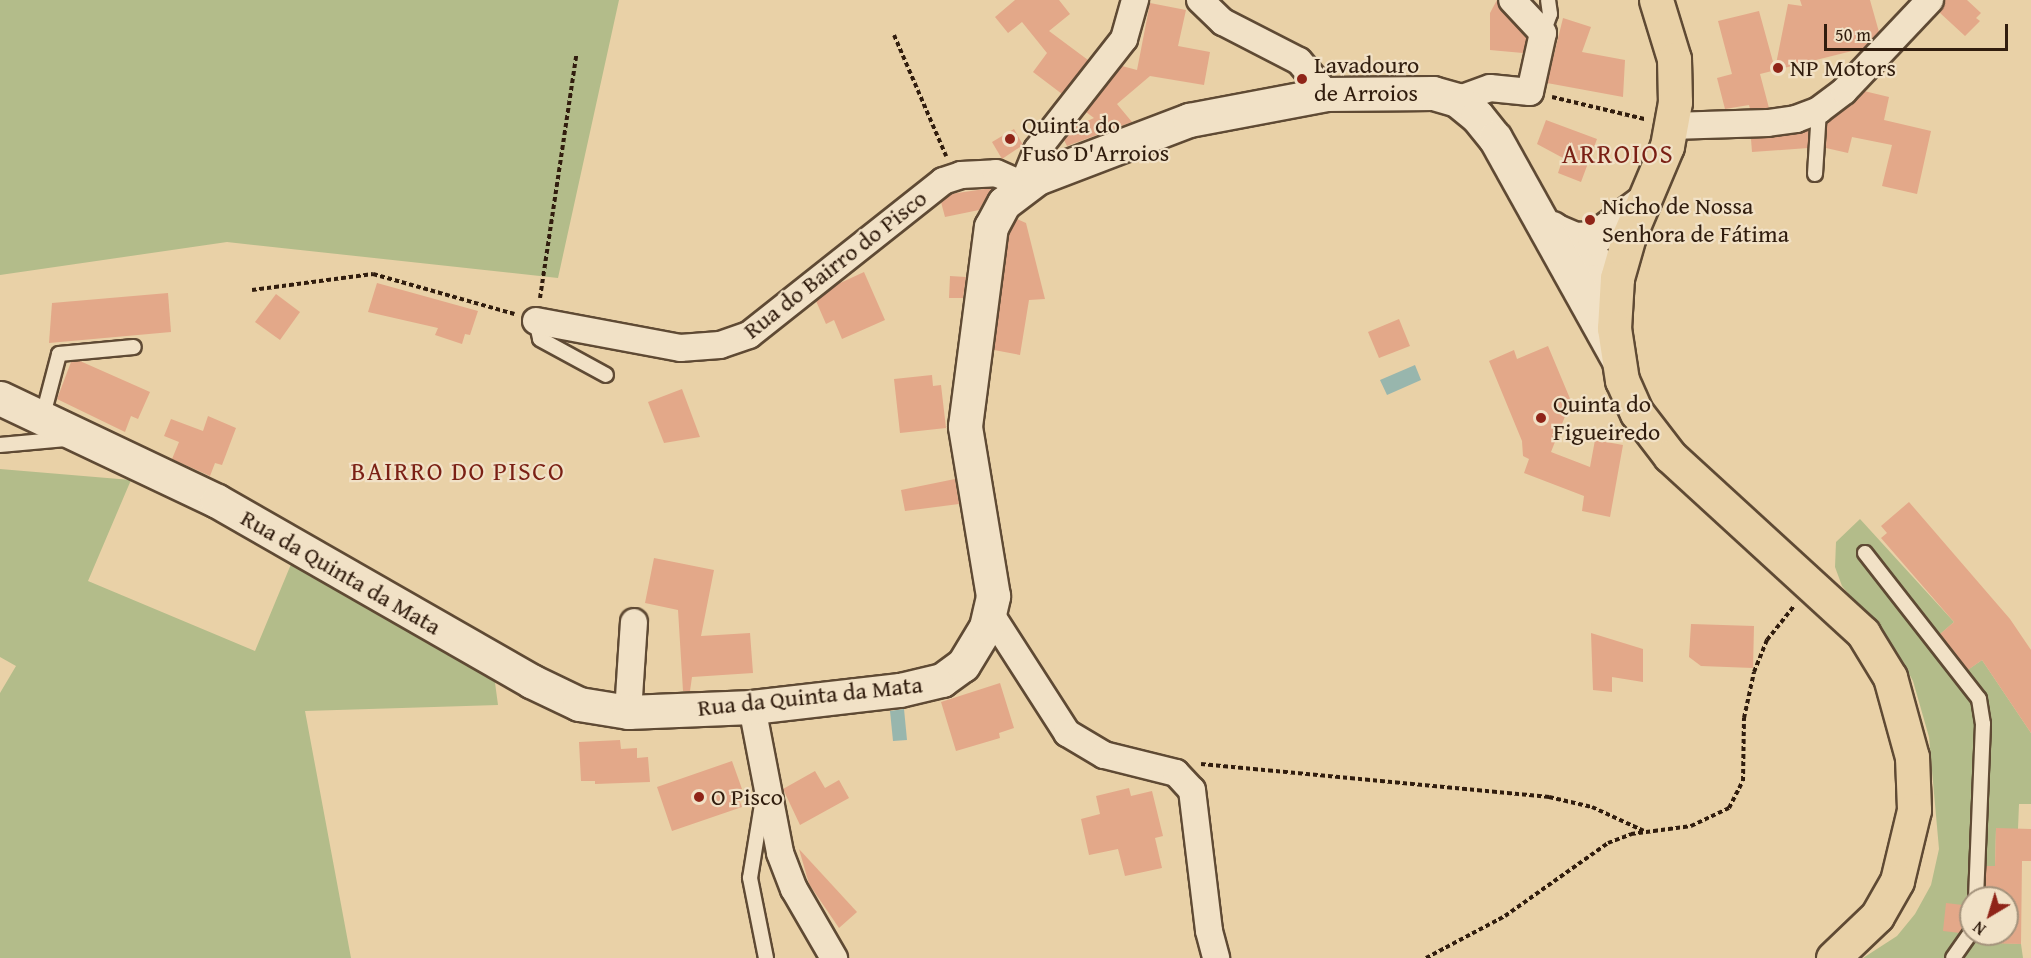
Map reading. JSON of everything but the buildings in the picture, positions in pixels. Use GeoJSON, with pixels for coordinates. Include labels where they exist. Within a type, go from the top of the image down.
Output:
{"type":"FeatureCollection","features":[{"type":"Feature","properties":{"kind":"main road"},"geometry":{"type":"LineString","coordinates":[[1656,0],[1674,59],[1671,126],[1617,278],[1613,314],[1617,357],[1632,403],[1662,447],[1859,628],[1887,671],[1905,724],[1914,784],[1911,836],[1893,891],[1862,933],[1833,958]]}},
{"type":"Feature","properties":{"kind":"street"},"geometry":{"type":"LineString","coordinates":[[1023,185],[1037,150],[1124,39],[1135,0]]}},
{"type":"Feature","properties":{"kind":"street"},"geometry":{"type":"LineString","coordinates":[[1200,0],[1223,22],[1299,61],[1327,94]]}},
{"type":"Feature","properties":{"kind":"street"},"geometry":{"type":"LineString","coordinates":[[1457,100],[1490,88],[1530,92],[1544,33],[1512,0]]}},
{"type":"Feature","properties":{"kind":"street"},"geometry":{"type":"LineString","coordinates":[[1671,126],[1768,123],[1796,119],[1819,110],[1844,92],[1930,0]]}},
{"type":"Feature","properties":{"kind":"street","name":"Rua da Quinta da Mata"},"geometry":{"type":"LineString","coordinates":[[0,398],[218,501],[531,681],[579,704],[627,712],[752,707],[900,690],[942,680],[972,654],[990,613],[993,580],[969,460],[965,412],[987,239],[996,214],[1023,185],[1189,120],[1327,94],[1433,93],[1457,100],[1487,126],[1542,218],[1617,357]]}},
{"type":"Feature","properties":{"kind":"street","name":"Rua do Bairro do Pisco"},"geometry":{"type":"LineString","coordinates":[[536,321],[680,348],[734,341],[784,310],[930,190],[955,177],[1003,173],[1023,185]]}},
{"type":"Feature","properties":{"kind":"street"},"geometry":{"type":"LineString","coordinates":[[1542,218],[1575,239],[1594,238],[1644,201]]}},
{"type":"Feature","properties":{"kind":"street"},"geometry":{"type":"LineString","coordinates":[[1542,218],[1617,278],[1606,284],[1593,282],[1562,258]]}},
{"type":"Feature","properties":{"kind":"street"},"geometry":{"type":"LineString","coordinates":[[990,613],[1067,733],[1104,755],[1171,772],[1185,779],[1195,803],[1209,931],[1216,958]]}},
{"type":"Feature","properties":{"kind":"street"},"geometry":{"type":"LineString","coordinates":[[627,712],[634,622]]}},
{"type":"Feature","properties":{"kind":"street"},"geometry":{"type":"LineString","coordinates":[[752,707],[765,790],[786,872],[834,958]]}},
{"type":"Feature","properties":{"kind":"lane"},"geometry":{"type":"LineString","coordinates":[[1544,33],[1550,14],[1548,0]]}},
{"type":"Feature","properties":{"kind":"lane"},"geometry":{"type":"LineString","coordinates":[[1815,174],[1819,110]]}},
{"type":"Feature","properties":{"kind":"lane"},"geometry":{"type":"LineString","coordinates":[[536,321],[540,339],[606,375]]}},
{"type":"Feature","properties":{"kind":"lane"},"geometry":{"type":"LineString","coordinates":[[42,419],[59,354],[134,347]]}},
{"type":"Feature","properties":{"kind":"lane"},"geometry":{"type":"LineString","coordinates":[[0,445],[80,437]]}},
{"type":"Feature","properties":{"kind":"lane"},"geometry":{"type":"LineString","coordinates":[[1865,554],[1979,699],[1983,724],[1976,886]]}},
{"type":"Feature","properties":{"kind":"lane"},"geometry":{"type":"LineString","coordinates":[[765,790],[750,878],[766,958]]}},
{"type":"Feature","properties":{"kind":"path"},"geometry":{"type":"LineString","coordinates":[[894,35],[955,177]]}},
{"type":"Feature","properties":{"kind":"path"},"geometry":{"type":"LineString","coordinates":[[252,290],[373,274],[536,321],[576,56]]}},
{"type":"Feature","properties":{"kind":"path"},"geometry":{"type":"LineString","coordinates":[[1530,92],[1671,126]]}},
{"type":"Feature","properties":{"kind":"path"},"geometry":{"type":"LineString","coordinates":[[1426,958],[1505,916],[1608,843],[1645,831],[1700,824],[1735,801],[1743,781],[1747,700],[1760,655],[1776,626],[1813,584]]}},
{"type":"Feature","properties":{"kind":"path"},"geometry":{"type":"LineString","coordinates":[[1171,772],[1200,764],[1225,763],[1549,797],[1592,807],[1645,831]]}},
{"type":"Feature","properties":{"kind":"green space"},"geometry":{"type":"Polygon","coordinates":[[[0,0],[619,0],[558,278],[227,242],[0,275],[0,0]]]}},
{"type":"Feature","properties":{"kind":"green space"},"geometry":{"type":"Polygon","coordinates":[[[0,469],[131,480],[88,581],[255,651],[294,557],[494,675],[498,705],[305,711],[351,958],[0,958],[0,693],[16,666],[0,657],[0,469]]]}},
{"type":"Feature","properties":{"kind":"green space"},"geometry":{"type":"Polygon","coordinates":[[[1860,519],[1954,622],[1938,636],[1966,671],[1982,660],[2031,733],[2031,804],[2019,804],[2018,829],[1996,829],[1995,866],[1986,867],[1985,886],[1959,886],[1959,946],[2019,946],[2021,944],[2023,958],[1863,958],[1897,936],[1915,914],[1931,885],[1939,849],[1929,737],[1913,681],[1896,650],[1842,586],[1835,567],[1836,542],[1860,519]]]}},
{"type":"Feature","properties":{"kind":"water"},"geometry":{"type":"Polygon","coordinates":[[[1415,365],[1421,380],[1387,395],[1380,380],[1415,365]]]}},
{"type":"Feature","properties":{"kind":"water"},"geometry":{"type":"Polygon","coordinates":[[[904,709],[907,740],[893,741],[890,711],[904,709]]]}},
{"type":"Feature","properties":{"kind":"place","name":"NP Motors"},"geometry":{"type":"Point","coordinates":[1778,68]}},
{"type":"Feature","properties":{"kind":"place","name":"Lavadouro de Arroios"},"geometry":{"type":"Point","coordinates":[1302,79]}},
{"type":"Feature","properties":{"kind":"place","name":"Quinta do Fuso D'Arroios"},"geometry":{"type":"Point","coordinates":[1010,139]}},
{"type":"Feature","properties":{"kind":"place","name":"Nicho de Nossa Senhora de Fátima"},"geometry":{"type":"Point","coordinates":[1590,220]}},
{"type":"Feature","properties":{"kind":"place","name":"Quinta do Figueiredo"},"geometry":{"type":"Point","coordinates":[1541,418]}},
{"type":"Feature","properties":{"kind":"place","name":"O Pisco"},"geometry":{"type":"Point","coordinates":[699,797]}},
{"type":"Feature","properties":{"kind":"district","name":"ARROIOS"},"geometry":{"type":"Point","coordinates":[1618,154]}},
{"type":"Feature","properties":{"kind":"district","name":"BAIRRO DO PISCO"},"geometry":{"type":"Point","coordinates":[458,471]}}]}
